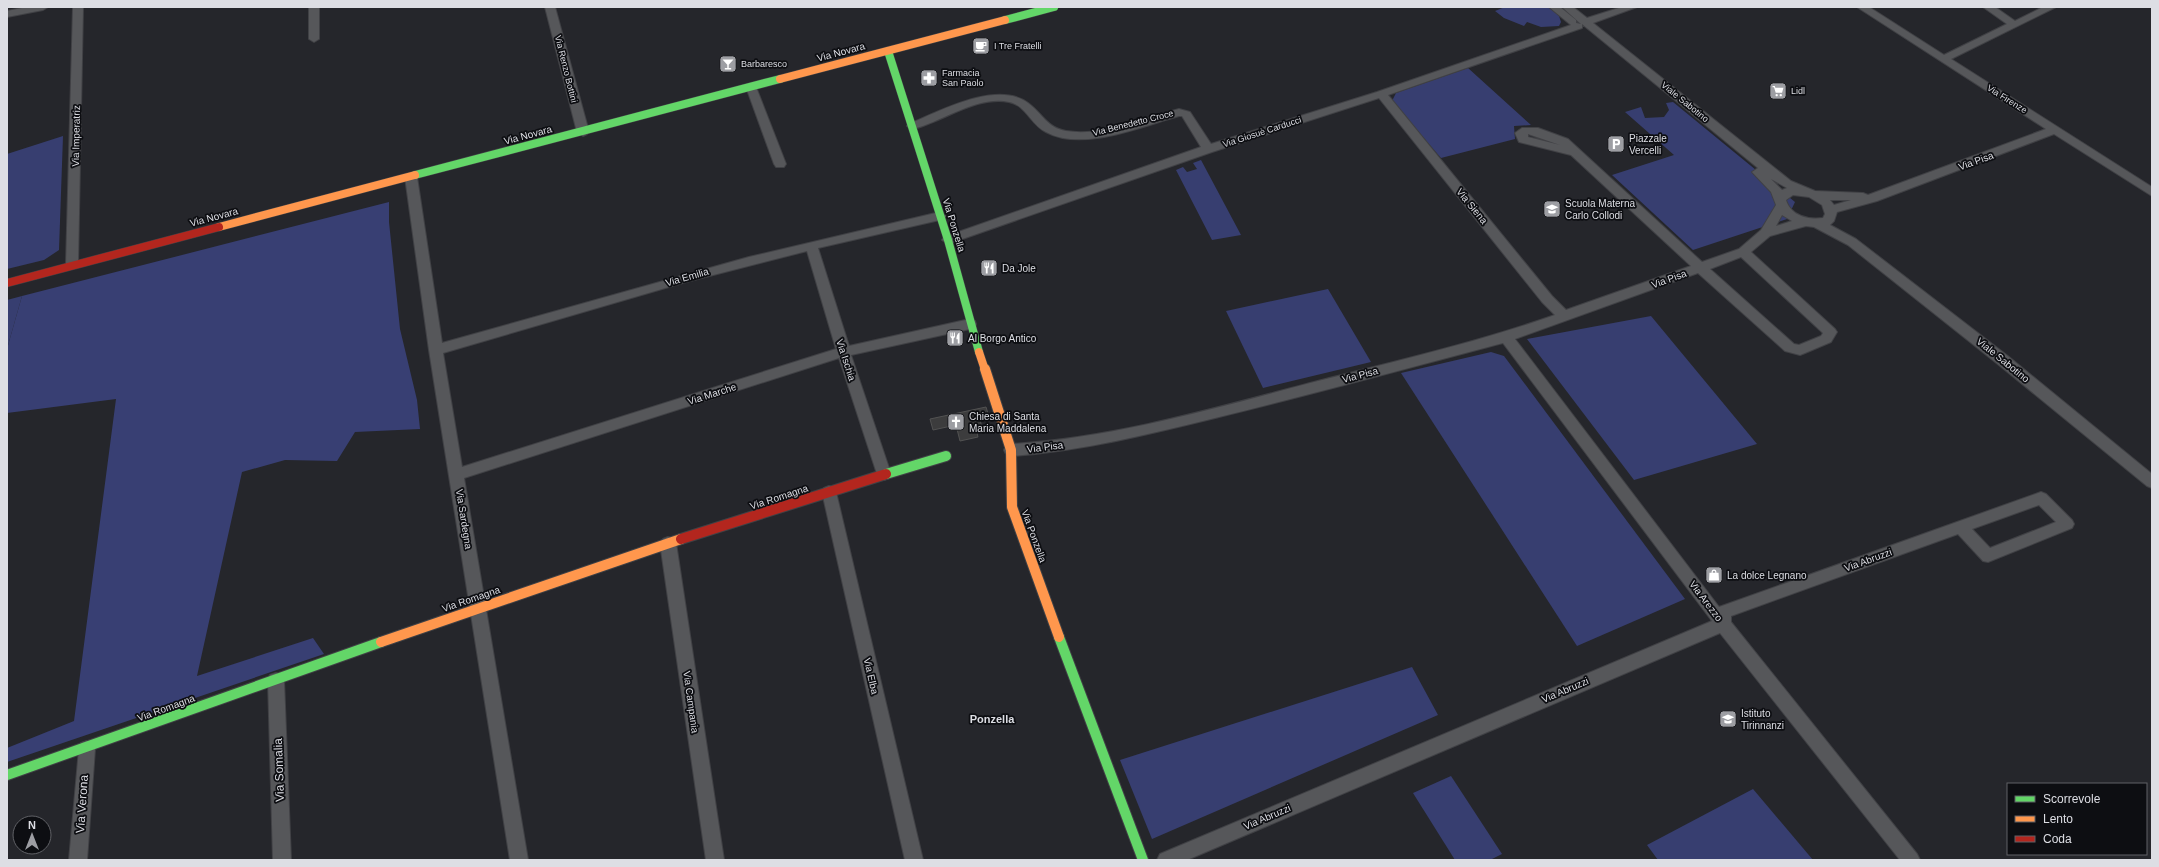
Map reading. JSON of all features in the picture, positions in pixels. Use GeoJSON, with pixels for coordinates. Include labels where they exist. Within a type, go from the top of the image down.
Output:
{"type":"FeatureCollection","features":[{"type":"Feature","properties":{"kind":"street"},"geometry":{"type":"LineString","coordinates":[[7,14],[43,7]]}},
{"type":"Feature","properties":{"kind":"street","name":"Via Imperatriz"},"geometry":{"type":"LineString","coordinates":[[72,265],[78,7]]}},
{"type":"Feature","properties":{"kind":"street"},"geometry":{"type":"LineString","coordinates":[[314,7],[314,39]]}},
{"type":"Feature","properties":{"kind":"street","name":"Via Renzo Bottini"},"geometry":{"type":"LineString","coordinates":[[550,7],[582,132]]}},
{"type":"Feature","properties":{"kind":"street","name":"Via Novara"},"geometry":{"type":"LineString","coordinates":[[7,283],[1054,7]]}},
{"type":"Feature","properties":{"kind":"street","name":"Viale Sabotino"},"geometry":{"type":"LineString","coordinates":[[1554,7],[1582,24],[1770,172],[1787,184],[1823,199],[1852,242]]}},
{"type":"Feature","properties":{"kind":"street","name":"Viale Sabotino"},"geometry":{"type":"LineString","coordinates":[[1567,7],[1582,24],[1760,174],[1776,190],[1780,203],[1790,215],[1810,222],[1852,242],[2004,361],[2152,482]]}},
{"type":"Feature","properties":{"kind":"street","name":"Via Giosuè Carducci"},"geometry":{"type":"LineString","coordinates":[[948,240],[1208,149],[1380,94],[1632,7]]}},
{"type":"Feature","properties":{"kind":"street","name":"Via Firenze"},"geometry":{"type":"LineString","coordinates":[[1862,7],[2152,192]]}},
{"type":"Feature","properties":{"kind":"street"},"geometry":{"type":"LineString","coordinates":[[1988,7],[2015,25]]}},
{"type":"Feature","properties":{"kind":"street"},"geometry":{"type":"LineString","coordinates":[[1944,60],[2052,7]]}},
{"type":"Feature","properties":{"kind":"street","name":"Via Ponzella"},"geometry":{"type":"LineString","coordinates":[[888,51],[948,240],[970,324],[1011,450],[1012,507],[1076,686],[1143,860]]}},
{"type":"Feature","properties":{"kind":"street"},"geometry":{"type":"LineString","coordinates":[[750,87],[780,164]]}},
{"type":"Feature","properties":{"kind":"street","name":"Via Siena"},"geometry":{"type":"LineString","coordinates":[[1380,94],[1547,299],[1565,317]]}},
{"type":"Feature","properties":{"kind":"street","name":"Via Benedetto Croce"},"geometry":{"type":"LineString","coordinates":[[913,126],[989,97],[1008,97],[1021,102],[1044,128],[1066,135],[1084,135],[1179,112],[1186,114],[1208,149]]}},
{"type":"Feature","properties":{"kind":"street","name":"Via Pisa"},"geometry":{"type":"LineString","coordinates":[[1766,233],[1810,222],[1828,220],[1831,213],[2055,130]]}},
{"type":"Feature","properties":{"kind":"street","name":"Via Pisa"},"geometry":{"type":"LineString","coordinates":[[1574,152],[1790,348],[1800,350],[1826,339],[1830,332],[1744,252]]}},
{"type":"Feature","properties":{"kind":"street","name":"Via Sardegna"},"geometry":{"type":"LineString","coordinates":[[411,177],[436,350],[519,860]]}},
{"type":"Feature","properties":{"kind":"street"},"geometry":{"type":"LineString","coordinates":[[1780,203],[1782,196],[1791,192],[1810,193]]}},
{"type":"Feature","properties":{"kind":"street","name":"Via Pisa"},"geometry":{"type":"LineString","coordinates":[[1810,193],[1873,198]]}},
{"type":"Feature","properties":{"kind":"street","name":"Via Pisa"},"geometry":{"type":"LineString","coordinates":[[1011,450],[1043,448],[1118,436],[1259,402],[1506,337],[1744,252],[1766,233],[1780,203]]}},
{"type":"Feature","properties":{"kind":"street","name":"Via Emilia"},"geometry":{"type":"LineString","coordinates":[[436,350],[702,272],[811,245],[940,216]]}},
{"type":"Feature","properties":{"kind":"street","name":"Via Ischia"},"geometry":{"type":"LineString","coordinates":[[811,245],[884,474]]}},
{"type":"Feature","properties":{"kind":"street","name":"Via Marche"},"geometry":{"type":"LineString","coordinates":[[457,474],[844,352],[970,324]]}},
{"type":"Feature","properties":{"kind":"street","name":"Via Arezzo"},"geometry":{"type":"LineString","coordinates":[[1506,337],[1723,624],[1910,860]]}},
{"type":"Feature","properties":{"kind":"street","name":"Via Romagna"},"geometry":{"type":"LineString","coordinates":[[7,775],[87,749],[459,614],[668,543],[884,474],[946,456]]}},
{"type":"Feature","properties":{"kind":"street","name":"Via Elba"},"geometry":{"type":"LineString","coordinates":[[829,492],[914,860]]}},
{"type":"Feature","properties":{"kind":"street","name":"Via Abruzzi"},"geometry":{"type":"LineString","coordinates":[[1166,860],[1723,624],[1724,612],[1960,527],[2041,498],[2068,524],[1988,556],[1960,527]]}},
{"type":"Feature","properties":{"kind":"street","name":"Via Campania"},"geometry":{"type":"LineString","coordinates":[[668,543],[715,860]]}},
{"type":"Feature","properties":{"kind":"street","name":"Via Somalia"},"geometry":{"type":"LineString","coordinates":[[276,680],[282,860]]}},
{"type":"Feature","properties":{"kind":"street","name":"Via Verona"},"geometry":{"type":"LineString","coordinates":[[78,860],[87,749]]}},
{"type":"Feature","properties":{"kind":"shaded area"},"geometry":{"type":"Polygon","coordinates":[[[1505,7],[1550,7],[1559,16],[1561,22],[1559,26],[1541,27],[1527,22],[1524,26],[1504,18],[1495,11],[1505,7]]]}},
{"type":"Feature","properties":{"kind":"shaded area"},"geometry":{"type":"Polygon","coordinates":[[[1468,68],[1531,125],[1514,126],[1515,139],[1441,158],[1392,101],[1396,93],[1468,68]]]}},
{"type":"Feature","properties":{"kind":"shaded area"},"geometry":{"type":"Polygon","coordinates":[[[1673,102],[1795,202],[1787,219],[1693,250],[1612,175],[1674,155],[1625,112],[1641,107],[1645,118],[1664,117],[1669,110],[1666,103],[1673,102]]]}},
{"type":"Feature","properties":{"kind":"shaded area"},"geometry":{"type":"Polygon","coordinates":[[[63,136],[59,250],[44,260],[7,269],[7,154],[63,136]]]}},
{"type":"Feature","properties":{"kind":"shaded area"},"geometry":{"type":"Polygon","coordinates":[[[1201,160],[1241,235],[1212,240],[1176,170],[1183,167],[1187,172],[1197,169],[1193,163],[1201,160]]]}},
{"type":"Feature","properties":{"kind":"shaded area"},"geometry":{"type":"Polygon","coordinates":[[[389,202],[389,222],[400,329],[417,400],[420,429],[355,432],[337,461],[285,460],[242,472],[197,676],[313,638],[324,654],[7,762],[7,748],[74,721],[116,399],[7,413],[7,349],[22,296],[389,202]]]}},
{"type":"Feature","properties":{"kind":"shaded area"},"geometry":{"type":"Polygon","coordinates":[[[1328,289],[1371,362],[1263,388],[1226,311],[1328,289]]]}},
{"type":"Feature","properties":{"kind":"shaded area"},"geometry":{"type":"Polygon","coordinates":[[[22,296],[7,349],[7,300],[22,296]]]}},
{"type":"Feature","properties":{"kind":"shaded area"},"geometry":{"type":"Polygon","coordinates":[[[1651,316],[1757,444],[1634,480],[1527,339],[1651,316]]]}},
{"type":"Feature","properties":{"kind":"shaded area"},"geometry":{"type":"Polygon","coordinates":[[[1491,352],[1504,356],[1685,599],[1577,646],[1401,373],[1491,352]]]}},
{"type":"Feature","properties":{"kind":"shaded area"},"geometry":{"type":"Polygon","coordinates":[[[1412,667],[1438,715],[1152,839],[1120,760],[1412,667]]]}},
{"type":"Feature","properties":{"kind":"shaded area"},"geometry":{"type":"Polygon","coordinates":[[[1451,776],[1502,854],[1490,860],[1455,860],[1413,793],[1451,776]]]}},
{"type":"Feature","properties":{"kind":"shaded area"},"geometry":{"type":"Polygon","coordinates":[[[1753,789],[1813,860],[1658,860],[1647,845],[1753,789]]]}},
{"type":"Feature","properties":{"kind":"building","name":"Chiesa di Santa Maria Maddalena"},"geometry":{"type":"Polygon","coordinates":[[[986,407],[989,417],[980,420],[982,427],[976,429],[978,437],[960,441],[956,425],[933,430],[930,419],[986,407]]]}},
{"type":"Feature","properties":{"kind":"traffic: fast"},"geometry":{"type":"LineString","coordinates":[[1005,20],[1054,7]]}},
{"type":"Feature","properties":{"kind":"traffic: fast"},"geometry":{"type":"LineString","coordinates":[[888,51],[948,240],[979,352]]}},
{"type":"Feature","properties":{"kind":"traffic: fast"},"geometry":{"type":"LineString","coordinates":[[415,175],[780,79]]}},
{"type":"Feature","properties":{"kind":"traffic: fast"},"geometry":{"type":"LineString","coordinates":[[886,474],[946,456]]}},
{"type":"Feature","properties":{"kind":"traffic: fast"},"geometry":{"type":"LineString","coordinates":[[1059,637],[1143,860]]}},
{"type":"Feature","properties":{"kind":"traffic: fast"},"geometry":{"type":"LineString","coordinates":[[7,775],[381,642]]}},
{"type":"Feature","properties":{"kind":"traffic: slow"},"geometry":{"type":"LineString","coordinates":[[780,79],[1005,20]]}},
{"type":"Feature","properties":{"kind":"traffic: slow"},"geometry":{"type":"LineString","coordinates":[[219,227],[415,175]]}},
{"type":"Feature","properties":{"kind":"traffic: slow"},"geometry":{"type":"LineString","coordinates":[[979,352],[1011,450],[1012,507],[1059,637]]}},
{"type":"Feature","properties":{"kind":"traffic: slow"},"geometry":{"type":"LineString","coordinates":[[381,642],[681,539]]}},
{"type":"Feature","properties":{"kind":"traffic: jam"},"geometry":{"type":"LineString","coordinates":[[7,283],[219,227]]}},
{"type":"Feature","properties":{"kind":"traffic: jam"},"geometry":{"type":"LineString","coordinates":[[681,539],[886,474]]}},
{"type":"Feature","properties":{"kind":"place","name":"I Tre Fratelli"},"geometry":{"type":"Point","coordinates":[981,46]}},
{"type":"Feature","properties":{"kind":"place","name":"Barbaresco"},"geometry":{"type":"Point","coordinates":[728,64]}},
{"type":"Feature","properties":{"kind":"place","name":"Farmacia San Paolo"},"geometry":{"type":"Point","coordinates":[929,78]}},
{"type":"Feature","properties":{"kind":"place","name":"Lidl"},"geometry":{"type":"Point","coordinates":[1778,91]}},
{"type":"Feature","properties":{"kind":"place","name":"Piazzale Vercelli"},"geometry":{"type":"Point","coordinates":[1616,144]}},
{"type":"Feature","properties":{"kind":"place","name":"Scuola Materna Carlo Collodi"},"geometry":{"type":"Point","coordinates":[1552,209]}},
{"type":"Feature","properties":{"kind":"place","name":"Da Jole"},"geometry":{"type":"Point","coordinates":[989,268]}},
{"type":"Feature","properties":{"kind":"place","name":"Al Borgo Antico"},"geometry":{"type":"Point","coordinates":[955,338]}},
{"type":"Feature","properties":{"kind":"place","name":"Chiesa di Santa Maria Maddalena"},"geometry":{"type":"Point","coordinates":[956,422]}},
{"type":"Feature","properties":{"kind":"place","name":"La dolce Legnano"},"geometry":{"type":"Point","coordinates":[1714,575]}},
{"type":"Feature","properties":{"kind":"place","name":"Istituto Tirinnanzi"},"geometry":{"type":"Point","coordinates":[1728,719]}},
{"type":"Feature","properties":{"kind":"district","name":"Ponzella"},"geometry":{"type":"Point","coordinates":[992,719]}}]}
